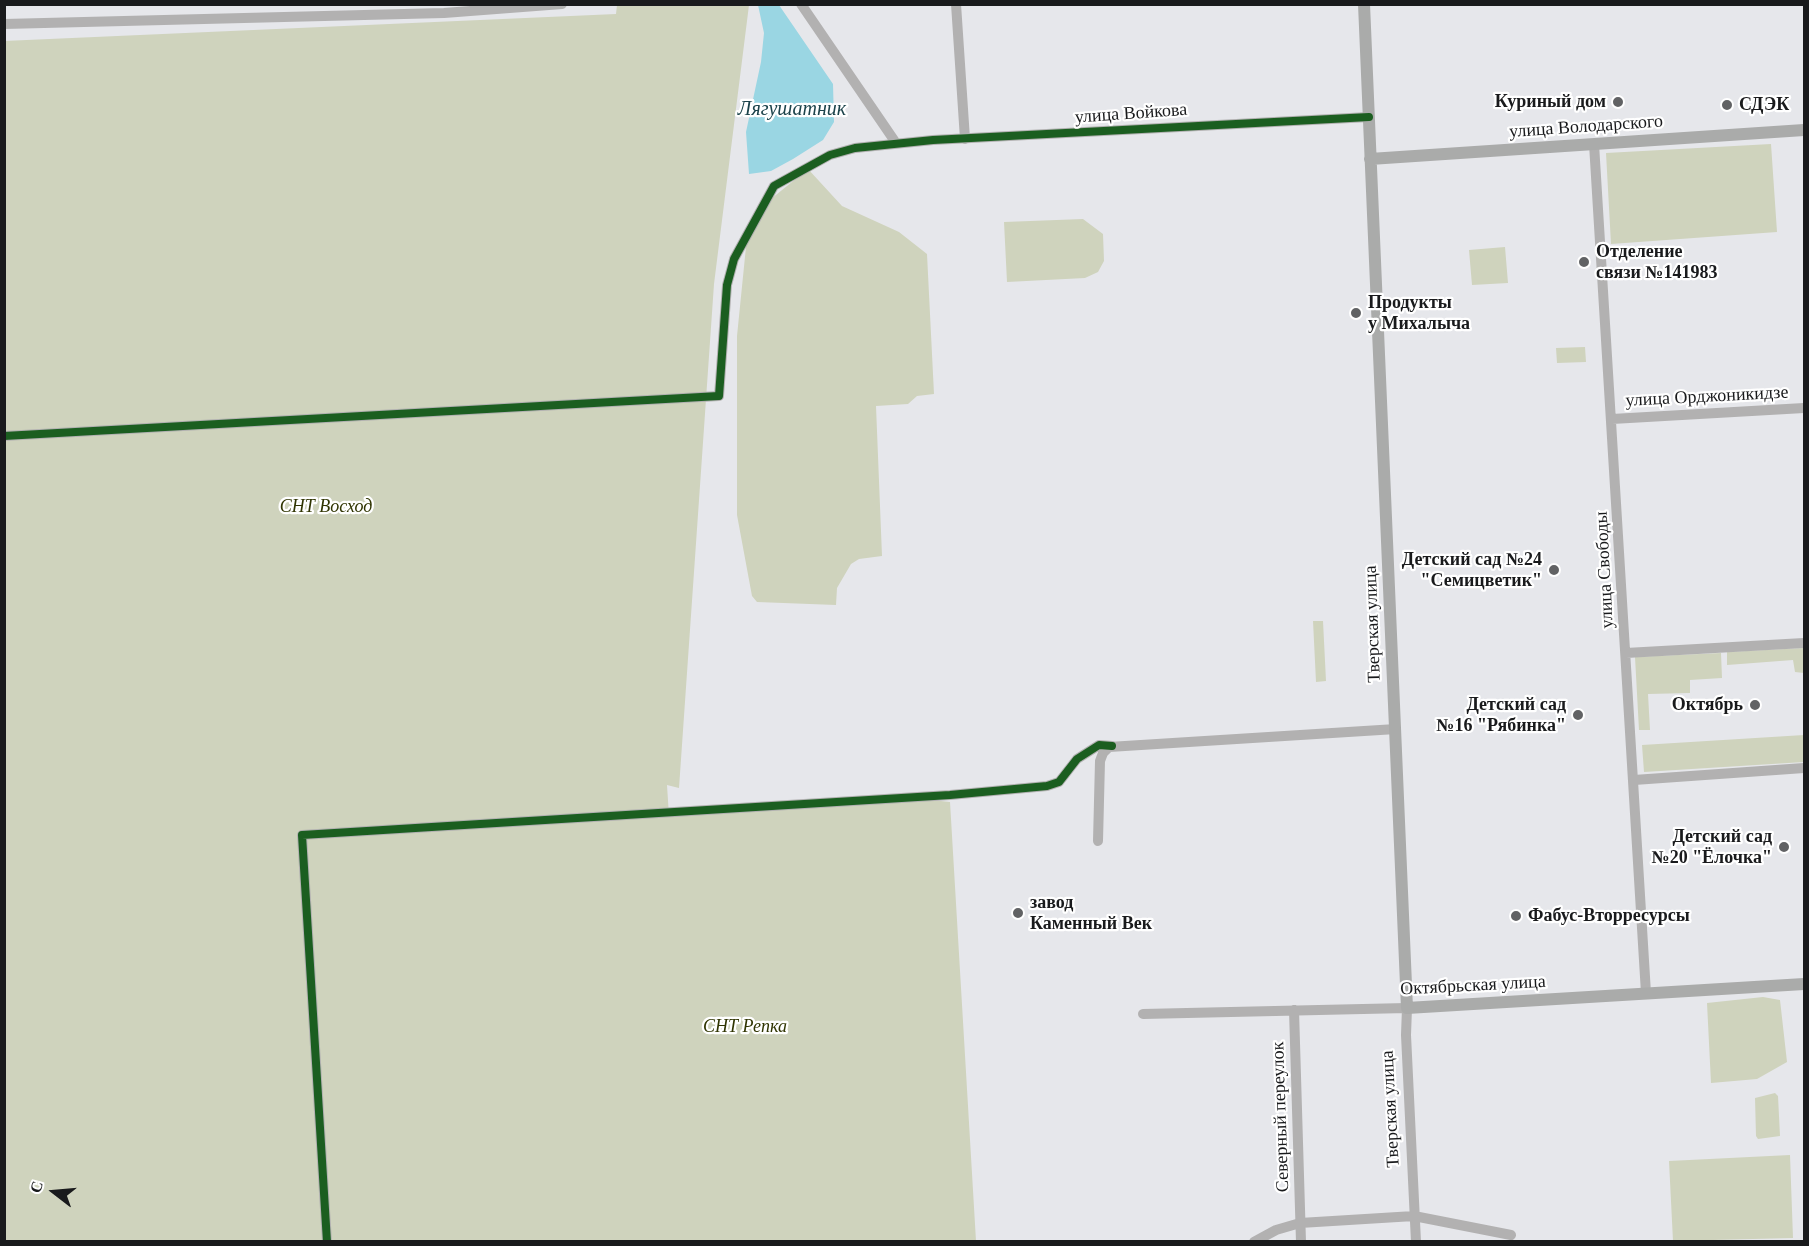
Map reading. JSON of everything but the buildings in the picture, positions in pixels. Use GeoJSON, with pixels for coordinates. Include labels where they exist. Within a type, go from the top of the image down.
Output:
{"type":"FeatureCollection","features":[{"type":"Feature","properties":{"kind":"main road","name":"Тверская улица"},"geometry":{"type":"LineString","coordinates":[[1364,4],[1407,1008]]}},
{"type":"Feature","properties":{"kind":"main road","name":"улица Володарского"},"geometry":{"type":"LineString","coordinates":[[1370,159],[1804,130]]}},
{"type":"Feature","properties":{"kind":"main road","name":"Октябрьская улица"},"geometry":{"type":"LineString","coordinates":[[1407,1008],[1804,984]]}},
{"type":"Feature","properties":{"kind":"street"},"geometry":{"type":"LineString","coordinates":[[4,24],[444,13],[562,4]]}},
{"type":"Feature","properties":{"kind":"street"},"geometry":{"type":"LineString","coordinates":[[801,4],[896,143]]}},
{"type":"Feature","properties":{"kind":"street"},"geometry":{"type":"LineString","coordinates":[[956,4],[965,139]]}},
{"type":"Feature","properties":{"kind":"street","name":"улица Войкова"},"geometry":{"type":"LineString","coordinates":[[4,436],[719,396],[727,285],[734,259],[774,186],[830,155],[855,148],[896,143],[1369,117]]}},
{"type":"Feature","properties":{"kind":"street","name":"улица Свободы"},"geometry":{"type":"LineString","coordinates":[[1594,144],[1646,993]]}},
{"type":"Feature","properties":{"kind":"street","name":"улица Орджоникидзе"},"geometry":{"type":"LineString","coordinates":[[1612,419],[1804,408]]}},
{"type":"Feature","properties":{"kind":"street"},"geometry":{"type":"LineString","coordinates":[[1626,653],[1804,643]]}},
{"type":"Feature","properties":{"kind":"street"},"geometry":{"type":"LineString","coordinates":[[327,1242],[302,835],[950,795],[1047,786],[1059,782],[1077,759],[1099,745],[1396,729]]}},
{"type":"Feature","properties":{"kind":"street"},"geometry":{"type":"LineString","coordinates":[[1098,841],[1100,761],[1105,750],[1112,746]]}},
{"type":"Feature","properties":{"kind":"street"},"geometry":{"type":"LineString","coordinates":[[1634,780],[1804,768]]}},
{"type":"Feature","properties":{"kind":"street","name":"Октябрьская улица"},"geometry":{"type":"LineString","coordinates":[[1143,1014],[1407,1008]]}},
{"type":"Feature","properties":{"kind":"street","name":"Тверская улица"},"geometry":{"type":"LineString","coordinates":[[1407,1008],[1416,1242]]}},
{"type":"Feature","properties":{"kind":"street","name":"Северный переулок"},"geometry":{"type":"LineString","coordinates":[[1294,1010],[1301,1242]]}},
{"type":"Feature","properties":{"kind":"street"},"geometry":{"type":"LineString","coordinates":[[1254,1242],[1276,1230],[1300,1223],[1414,1216],[1511,1234]]}},
{"type":"Feature","properties":{"kind":"green space"},"geometry":{"type":"Polygon","coordinates":[[[617,5],[749,5],[714,284],[679,788],[667,785],[669,816],[922,799],[950,802],[976,1241],[5,1241],[4,41],[616,14],[617,5]]]}},
{"type":"Feature","properties":{"kind":"green space"},"geometry":{"type":"Polygon","coordinates":[[[1771,144],[1777,232],[1611,244],[1606,153],[1771,144]]]}},
{"type":"Feature","properties":{"kind":"green space"},"geometry":{"type":"Polygon","coordinates":[[[808,169],[842,206],[899,232],[927,254],[934,394],[917,396],[908,404],[876,406],[882,556],[859,559],[851,564],[837,588],[836,605],[757,602],[752,596],[737,515],[737,336],[747,237],[766,203],[808,169]]]}},
{"type":"Feature","properties":{"kind":"green space"},"geometry":{"type":"Polygon","coordinates":[[[1083,219],[1103,234],[1104,261],[1098,272],[1085,278],[1007,282],[1004,222],[1083,219]]]}},
{"type":"Feature","properties":{"kind":"green space"},"geometry":{"type":"Polygon","coordinates":[[[1505,247],[1508,283],[1472,285],[1469,250],[1505,247]]]}},
{"type":"Feature","properties":{"kind":"green space"},"geometry":{"type":"Polygon","coordinates":[[[1585,347],[1586,362],[1557,363],[1556,348],[1585,347]]]}},
{"type":"Feature","properties":{"kind":"green space"},"geometry":{"type":"Polygon","coordinates":[[[1313,621],[1323,621],[1326,681],[1316,682],[1313,621]]]}},
{"type":"Feature","properties":{"kind":"green space"},"geometry":{"type":"Polygon","coordinates":[[[1804,648],[1804,673],[1795,672],[1793,660],[1727,665],[1727,652],[1804,648]]]}},
{"type":"Feature","properties":{"kind":"green space"},"geometry":{"type":"Polygon","coordinates":[[[1721,653],[1722,678],[1690,680],[1690,693],[1648,694],[1650,730],[1639,730],[1635,657],[1721,653]]]}},
{"type":"Feature","properties":{"kind":"green space"},"geometry":{"type":"Polygon","coordinates":[[[1804,735],[1804,762],[1644,772],[1642,745],[1804,735]]]}},
{"type":"Feature","properties":{"kind":"green space"},"geometry":{"type":"Polygon","coordinates":[[[1763,997],[1780,1000],[1787,1062],[1757,1079],[1711,1083],[1707,1003],[1763,997]]]}},
{"type":"Feature","properties":{"kind":"green space"},"geometry":{"type":"Polygon","coordinates":[[[1775,1093],[1778,1096],[1780,1136],[1758,1139],[1755,1098],[1775,1093]]]}},
{"type":"Feature","properties":{"kind":"green space"},"geometry":{"type":"Polygon","coordinates":[[[1790,1155],[1793,1238],[1673,1241],[1669,1161],[1790,1155]]]}},
{"type":"Feature","properties":{"kind":"water","name":"Лягушатник"},"geometry":{"type":"Polygon","coordinates":[[[758,5],[779,5],[833,84],[834,122],[823,140],[793,159],[771,171],[749,174],[746,132],[761,62],[764,33],[758,5]]]}},
{"type":"Feature","properties":{"kind":"cycle path"},"geometry":{"type":"LineString","coordinates":[[4,436],[719,396],[727,285],[734,259],[774,186],[830,155],[855,148],[933,140],[1369,117]]}},
{"type":"Feature","properties":{"kind":"cycle path"},"geometry":{"type":"LineString","coordinates":[[327,1242],[302,835],[950,795],[1047,786],[1059,782],[1077,759],[1099,745],[1112,746]]}},
{"type":"Feature","properties":{"kind":"place","name":"Куриный дом"},"geometry":{"type":"Point","coordinates":[1618,102]}},
{"type":"Feature","properties":{"kind":"place","name":"СДЭК"},"geometry":{"type":"Point","coordinates":[1727,105]}},
{"type":"Feature","properties":{"kind":"place","name":"Отделение связи №141983"},"geometry":{"type":"Point","coordinates":[1584,262]}},
{"type":"Feature","properties":{"kind":"place","name":"Продукты у Михалыча"},"geometry":{"type":"Point","coordinates":[1356,313]}},
{"type":"Feature","properties":{"kind":"place","name":"Детский сад №24 \"Семицветик\""},"geometry":{"type":"Point","coordinates":[1554,570]}},
{"type":"Feature","properties":{"kind":"place","name":"Октябрь"},"geometry":{"type":"Point","coordinates":[1755,705]}},
{"type":"Feature","properties":{"kind":"place","name":"Детский сад №16 \"Рябинка\""},"geometry":{"type":"Point","coordinates":[1578,715]}},
{"type":"Feature","properties":{"kind":"place","name":"Детский сад №20 \"Ёлочка\""},"geometry":{"type":"Point","coordinates":[1784,847]}},
{"type":"Feature","properties":{"kind":"place","name":"завод Каменный Век"},"geometry":{"type":"Point","coordinates":[1018,913]}},
{"type":"Feature","properties":{"kind":"place","name":"Фабус-Вторресурсы"},"geometry":{"type":"Point","coordinates":[1516,916]}},
{"type":"Feature","properties":{"kind":"park label","name":"СНТ Восход"},"geometry":{"type":"Point","coordinates":[326,507]}},
{"type":"Feature","properties":{"kind":"park label","name":"СНТ Репка"},"geometry":{"type":"Point","coordinates":[745,1027]}}]}
